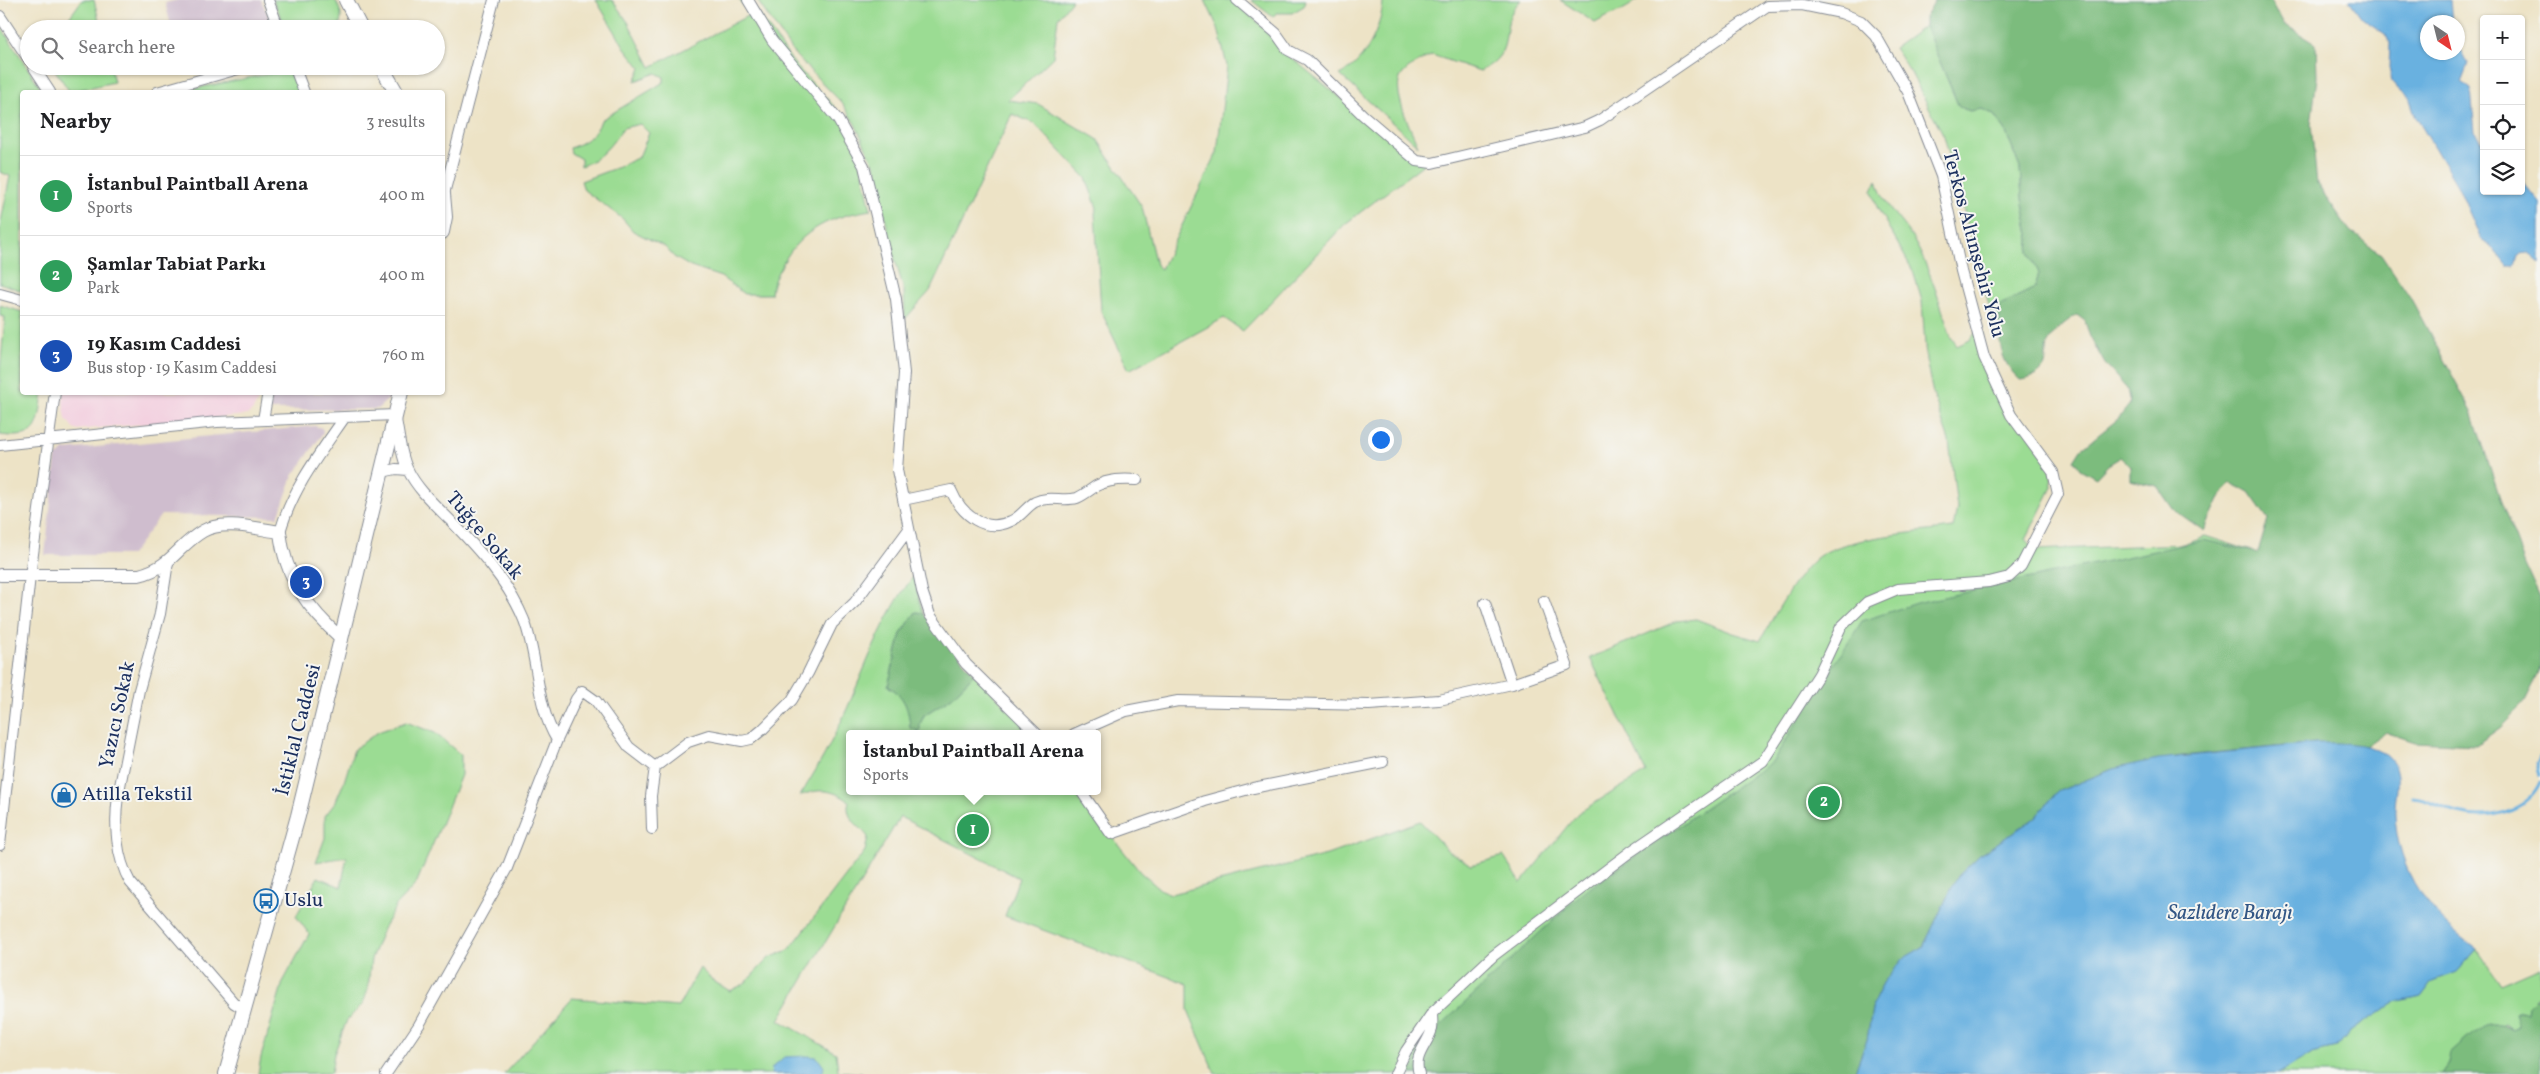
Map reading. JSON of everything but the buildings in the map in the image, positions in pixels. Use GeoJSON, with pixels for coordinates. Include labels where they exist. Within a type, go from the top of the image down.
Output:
{"type":"FeatureCollection","features":[{"type":"Feature","properties":{"kind":"main road"},"geometry":{"type":"LineString","coordinates":[[346,0],[356,20]]}},
{"type":"Feature","properties":{"kind":"main road"},"geometry":{"type":"LineString","coordinates":[[386,75],[395,90]]}},
{"type":"Feature","properties":{"kind":"main road","name":"İstiklal Caddesi"},"geometry":{"type":"LineString","coordinates":[[226,1074],[298,816],[400,395]]}},
{"type":"Feature","properties":{"kind":"street"},"geometry":{"type":"LineString","coordinates":[[268,0],[276,20]]}},
{"type":"Feature","properties":{"kind":"street"},"geometry":{"type":"LineString","coordinates":[[445,182],[494,0]]}},
{"type":"Feature","properties":{"kind":"street"},"geometry":{"type":"LineString","coordinates":[[748,0],[772,40],[838,120],[864,166],[896,299],[904,373],[897,470],[922,590],[930,615],[966,664],[1033,730]]}},
{"type":"Feature","properties":{"kind":"street","name":"Terkos Altınşehir Yolu"},"geometry":{"type":"LineString","coordinates":[[1238,0],[1276,34],[1288,50],[1307,60],[1363,115],[1417,161],[1432,163],[1585,127],[1600,120],[1767,6],[1802,5],[1841,13],[1861,21],[1876,36],[1908,92],[1941,176],[1961,271],[1984,357],[2011,415],[2053,472],[2058,494],[2021,566],[2009,577],[1989,582],[1898,590],[1867,602],[1841,626],[1819,674],[1764,761],[1630,852],[1508,944],[1432,1013]]}},
{"type":"Feature","properties":{"kind":"street"},"geometry":{"type":"LineString","coordinates":[[0,16],[20,46]]}},
{"type":"Feature","properties":{"kind":"street"},"geometry":{"type":"LineString","coordinates":[[39,75],[49,90]]}},
{"type":"Feature","properties":{"kind":"street"},"geometry":{"type":"LineString","coordinates":[[164,90],[217,75]]}},
{"type":"Feature","properties":{"kind":"street"},"geometry":{"type":"LineString","coordinates":[[297,75],[303,90]]}},
{"type":"Feature","properties":{"kind":"street"},"geometry":{"type":"LineString","coordinates":[[0,294],[20,299]]}},
{"type":"Feature","properties":{"kind":"street"},"geometry":{"type":"LineString","coordinates":[[0,845],[30,576],[55,395]]}},
{"type":"Feature","properties":{"kind":"street"},"geometry":{"type":"LineString","coordinates":[[263,420],[267,395]]}},
{"type":"Feature","properties":{"kind":"street"},"geometry":{"type":"LineString","coordinates":[[0,445],[217,422],[395,415]]}},
{"type":"Feature","properties":{"kind":"street","name":"Tuğçe Sokak"},"geometry":{"type":"LineString","coordinates":[[395,415],[408,470],[427,497],[466,537],[507,587],[524,620],[534,658],[546,722],[557,740]]}},
{"type":"Feature","properties":{"kind":"street"},"geometry":{"type":"LineString","coordinates":[[342,639],[310,608],[297,588],[282,550],[280,532],[284,518],[302,480],[345,417]]}},
{"type":"Feature","properties":{"kind":"street"},"geometry":{"type":"LineString","coordinates":[[382,472],[396,469],[408,470]]}},
{"type":"Feature","properties":{"kind":"street"},"geometry":{"type":"LineString","coordinates":[[903,500],[951,490],[957,504],[976,521],[999,525],[1012,521],[1034,503],[1047,498],[1075,499],[1109,481],[1121,479],[1137,480]]}},
{"type":"Feature","properties":{"kind":"street"},"geometry":{"type":"LineString","coordinates":[[0,575],[139,575],[154,572],[168,562],[188,542],[203,531],[215,527],[236,526],[280,532]]}},
{"type":"Feature","properties":{"kind":"street"},"geometry":{"type":"LineString","coordinates":[[652,829],[651,806],[655,767],[688,742],[709,735],[742,740],[751,739],[762,730],[792,700],[832,624],[855,602],[909,529]]}},
{"type":"Feature","properties":{"kind":"street","name":"Yazıcı Sokak"},"geometry":{"type":"LineString","coordinates":[[168,562],[160,614],[139,690],[118,796],[116,814],[123,869],[130,882],[234,1004],[244,1009]]}},
{"type":"Feature","properties":{"kind":"street"},"geometry":{"type":"LineString","coordinates":[[1083,730],[1126,711],[1178,702],[1369,705],[1439,700],[1512,684],[1567,665],[1544,601]]}},
{"type":"Feature","properties":{"kind":"street"},"geometry":{"type":"LineString","coordinates":[[1485,603],[1512,684]]}},
{"type":"Feature","properties":{"kind":"street"},"geometry":{"type":"LineString","coordinates":[[386,1074],[424,1017],[507,868],[557,740],[582,691],[596,701],[629,746],[655,767]]}},
{"type":"Feature","properties":{"kind":"street"},"geometry":{"type":"LineString","coordinates":[[1084,795],[1111,834],[1205,801],[1253,788],[1383,762]]}},
{"type":"Feature","properties":{"kind":"street"},"geometry":{"type":"LineString","coordinates":[[1395,1074],[1406,1051],[1432,1013]]}},
{"type":"Feature","properties":{"kind":"street"},"geometry":{"type":"LineString","coordinates":[[1419,1074],[1417,1068],[1419,1052],[1432,1029],[1432,1013]]}},
{"type":"Feature","properties":{"kind":"shaded area"},"geometry":{"type":"Polygon","coordinates":[[[178,0],[261,0],[270,20],[170,20],[165,3],[178,0]]]}},
{"type":"Feature","properties":{"kind":"shaded area"},"geometry":{"type":"Polygon","coordinates":[[[64,395],[261,395],[253,410],[247,415],[75,430],[66,419],[64,395]]]}},
{"type":"Feature","properties":{"kind":"shaded area"},"geometry":{"type":"Polygon","coordinates":[[[272,395],[392,395],[377,409],[270,410],[272,395]]]}},
{"type":"Feature","properties":{"kind":"shaded area"},"geometry":{"type":"Polygon","coordinates":[[[315,426],[322,428],[323,433],[293,476],[278,517],[161,515],[131,555],[45,555],[56,457],[65,450],[315,426]]]}},
{"type":"Feature","properties":{"kind":"green space"},"geometry":{"type":"Polygon","coordinates":[[[82,0],[94,0],[99,20],[68,20],[82,0]]]}},
{"type":"Feature","properties":{"kind":"green space"},"geometry":{"type":"Polygon","coordinates":[[[273,0],[335,0],[341,18],[340,20],[282,20],[273,0]]]}},
{"type":"Feature","properties":{"kind":"green space"},"geometry":{"type":"Polygon","coordinates":[[[596,0],[612,0],[628,22],[651,67],[751,14],[739,0],[748,0],[796,66],[834,106],[857,145],[871,210],[843,216],[808,233],[798,242],[782,265],[772,286],[771,294],[744,294],[721,277],[691,267],[674,257],[665,247],[633,231],[623,219],[584,190],[581,181],[639,157],[649,133],[640,124],[623,128],[610,146],[594,160],[581,166],[581,159],[571,153],[570,148],[589,138],[601,120],[664,82],[664,77],[656,73],[635,81],[641,68],[625,48],[596,0]]]}},
{"type":"Feature","properties":{"kind":"green space"},"geometry":{"type":"Polygon","coordinates":[[[757,0],[1072,0],[1058,18],[1053,57],[1008,100],[1038,104],[1097,139],[1142,207],[1156,265],[1161,269],[1217,153],[1227,66],[1218,28],[1205,0],[1230,0],[1256,20],[1283,51],[1390,138],[1415,155],[1429,160],[1345,224],[1243,331],[1224,318],[1129,370],[1101,311],[1095,213],[1097,208],[1086,178],[1035,124],[1012,114],[930,291],[905,319],[904,290],[890,243],[877,171],[855,124],[842,103],[794,54],[757,0]]]}},
{"type":"Feature","properties":{"kind":"green space"},"geometry":{"type":"Polygon","coordinates":[[[1251,0],[1306,0],[1304,6],[1292,13],[1276,13],[1273,17],[1251,0]]]}},
{"type":"Feature","properties":{"kind":"green space"},"geometry":{"type":"Polygon","coordinates":[[[1383,0],[1521,0],[1509,19],[1504,47],[1500,55],[1480,71],[1432,55],[1412,66],[1402,75],[1399,81],[1400,100],[1418,146],[1340,75],[1357,62],[1370,43],[1376,32],[1383,0]]]}},
{"type":"Feature","properties":{"kind":"green space"},"geometry":{"type":"Polygon","coordinates":[[[1560,0],[1637,0],[1595,23],[1560,0]]]}},
{"type":"Feature","properties":{"kind":"green space"},"geometry":{"type":"Polygon","coordinates":[[[1935,0],[2271,0],[2284,24],[2316,44],[2317,77],[2311,124],[2317,184],[2350,231],[2381,254],[2410,297],[2472,412],[2500,498],[2525,565],[2540,598],[2540,666],[2538,675],[2523,705],[2501,727],[2476,745],[2415,742],[2385,732],[2364,747],[2316,743],[2181,756],[2113,769],[2057,792],[2035,818],[1981,854],[1957,877],[1923,947],[1904,958],[1883,983],[1873,1004],[1867,1040],[1854,1074],[1404,1074],[1405,1059],[1581,894],[1772,762],[1862,621],[1916,603],[2204,540],[2258,553],[2268,519],[2249,492],[2231,483],[2220,497],[2204,531],[2173,509],[2157,486],[2130,480],[2130,466],[2121,457],[2108,465],[2096,478],[2080,469],[2074,460],[2081,449],[2118,419],[2130,404],[2127,389],[2105,364],[2090,337],[2085,321],[2077,315],[2056,331],[2047,345],[2045,365],[2035,376],[2020,380],[2006,363],[2000,336],[2000,305],[2035,288],[2039,273],[2029,252],[2030,240],[2022,198],[2020,168],[2005,130],[1993,114],[1982,109],[1970,111],[1959,107],[1925,26],[1925,18],[1935,0]]]}},
{"type":"Feature","properties":{"kind":"green space"},"geometry":{"type":"Polygon","coordinates":[[[0,25],[20,56],[20,75],[32,75],[42,90],[20,90],[20,290],[0,283],[0,227],[10,176],[0,172],[0,25]]]}},
{"type":"Feature","properties":{"kind":"green space"},"geometry":{"type":"Polygon","coordinates":[[[1925,26],[1959,107],[1970,111],[1982,109],[1993,114],[2005,130],[2020,168],[2022,198],[2030,240],[2029,252],[2039,273],[2035,288],[2000,305],[1998,339],[1944,136],[1911,73],[1894,48],[1925,26]]]}},
{"type":"Feature","properties":{"kind":"green space"},"geometry":{"type":"Polygon","coordinates":[[[58,75],[112,75],[114,82],[79,90],[69,90],[58,75]]]}},
{"type":"Feature","properties":{"kind":"green space"},"geometry":{"type":"Polygon","coordinates":[[[264,75],[294,75],[299,90],[187,90],[264,75]]]}},
{"type":"Feature","properties":{"kind":"green space"},"geometry":{"type":"Polygon","coordinates":[[[1877,180],[1883,197],[1913,239],[1935,287],[1951,337],[1957,346],[1970,340],[1976,332],[1991,384],[2021,421],[2033,430],[2050,463],[2052,487],[2026,539],[2035,550],[2183,544],[2205,536],[2258,553],[2364,747],[2316,743],[2208,752],[2158,759],[2113,769],[1916,950],[1854,1074],[1215,1074],[1188,1010],[1188,984],[1005,916],[1019,878],[900,817],[779,1020],[836,1053],[838,1071],[870,1074],[504,1074],[572,998],[678,1007],[700,968],[713,981],[730,991],[744,984],[769,958],[789,950],[865,851],[868,837],[850,817],[849,801],[837,794],[825,791],[800,796],[825,754],[890,612],[916,573],[917,591],[923,613],[916,612],[901,634],[888,686],[898,694],[905,704],[909,714],[910,727],[920,724],[924,715],[952,697],[974,674],[1030,730],[846,730],[846,795],[1079,795],[1140,872],[1161,890],[1171,894],[1327,855],[1420,821],[1447,850],[1471,865],[1504,856],[1521,883],[1578,813],[1646,772],[1590,658],[1677,621],[1696,619],[1760,641],[1795,583],[1819,556],[1832,549],[1865,540],[1953,528],[1957,508],[1949,441],[1933,394],[1926,360],[1922,301],[1913,271],[1877,207],[1872,191],[1877,180]]]}},
{"type":"Feature","properties":{"kind":"green space"},"geometry":{"type":"Polygon","coordinates":[[[0,305],[20,311],[20,395],[43,395],[38,422],[30,433],[23,435],[0,435],[0,372],[5,317],[0,316],[0,305]]]}},
{"type":"Feature","properties":{"kind":"green space"},"geometry":{"type":"Polygon","coordinates":[[[916,612],[923,613],[974,674],[952,697],[924,715],[920,724],[920,730],[910,728],[909,715],[905,704],[898,694],[888,686],[901,634],[916,612]]]}},
{"type":"Feature","properties":{"kind":"green space"},"geometry":{"type":"Polygon","coordinates":[[[406,722],[435,733],[461,755],[461,775],[438,832],[416,884],[397,904],[383,929],[371,959],[368,989],[363,1004],[347,1020],[334,1054],[331,1073],[258,1074],[261,1057],[283,982],[309,934],[296,916],[318,877],[341,887],[347,857],[316,862],[325,838],[325,816],[335,803],[344,782],[354,749],[378,732],[406,722]]]}},
{"type":"Feature","properties":{"kind":"green space"},"geometry":{"type":"Polygon","coordinates":[[[2477,949],[2501,984],[2540,967],[2540,994],[2536,996],[2527,1012],[2519,1011],[2519,1026],[2513,1029],[2505,1023],[2451,1053],[2449,1064],[2442,1074],[2278,1074],[2312,1053],[2337,1047],[2351,1030],[2395,1003],[2421,997],[2433,981],[2457,972],[2477,949]]]}},
{"type":"Feature","properties":{"kind":"green space"},"geometry":{"type":"Polygon","coordinates":[[[2540,994],[2540,1074],[2442,1074],[2449,1064],[2451,1053],[2479,1029],[2495,1024],[2513,1029],[2519,1026],[2515,1013],[2519,1011],[2527,1012],[2528,1006],[2540,994]]]}},
{"type":"Feature","properties":{"kind":"water"},"geometry":{"type":"Polygon","coordinates":[[[2349,0],[2450,0],[2451,15],[2420,15],[2420,60],[2465,60],[2465,58],[2468,64],[2461,82],[2471,89],[2475,132],[2480,138],[2480,195],[2525,195],[2525,185],[2540,203],[2540,263],[2525,253],[2518,255],[2515,266],[2507,266],[2490,245],[2481,239],[2458,187],[2416,117],[2409,97],[2392,82],[2389,68],[2390,43],[2385,34],[2362,18],[2349,0]]]}},
{"type":"Feature","properties":{"kind":"water","name":"Sazlıdere Barajı"},"geometry":{"type":"Polygon","coordinates":[[[2316,743],[2345,743],[2374,748],[2382,752],[2394,764],[2397,778],[2395,814],[2397,835],[2409,874],[2431,908],[2445,923],[2477,949],[2457,972],[2433,981],[2421,997],[2395,1003],[2351,1030],[2337,1047],[2312,1053],[2278,1074],[1854,1074],[1867,1040],[1873,1004],[1883,983],[1904,958],[1923,947],[1957,877],[1981,854],[2035,818],[2057,792],[2113,769],[2158,759],[2316,743]]]}},
{"type":"Feature","properties":{"kind":"water"},"geometry":{"type":"Polygon","coordinates":[[[784,1057],[817,1057],[824,1067],[822,1074],[771,1074],[772,1068],[784,1057]]]}},
{"type":"Feature","properties":{"kind":"waterway"},"geometry":{"type":"LineString","coordinates":[[2540,756],[2537,763],[2540,776]]}},
{"type":"Feature","properties":{"kind":"waterway"},"geometry":{"type":"LineString","coordinates":[[2413,798],[2425,800],[2458,813],[2481,816],[2493,815],[2505,812],[2526,801],[2540,783]]}},
{"type":"Feature","properties":{"kind":"place","name":"19 Kasım Caddesi"},"geometry":{"type":"Point","coordinates":[306,582]}},
{"type":"Feature","properties":{"kind":"place","name":"Atilla Tekstil"},"geometry":{"type":"Point","coordinates":[64,795]}},
{"type":"Feature","properties":{"kind":"place","name":"Şamlar Tabiat Parkı"},"geometry":{"type":"Point","coordinates":[1824,802]}},
{"type":"Feature","properties":{"kind":"place","name":"İstanbul Paintball Arena"},"geometry":{"type":"Point","coordinates":[973,830]}},
{"type":"Feature","properties":{"kind":"place","name":"Uslu"},"geometry":{"type":"Point","coordinates":[266,901]}}]}
